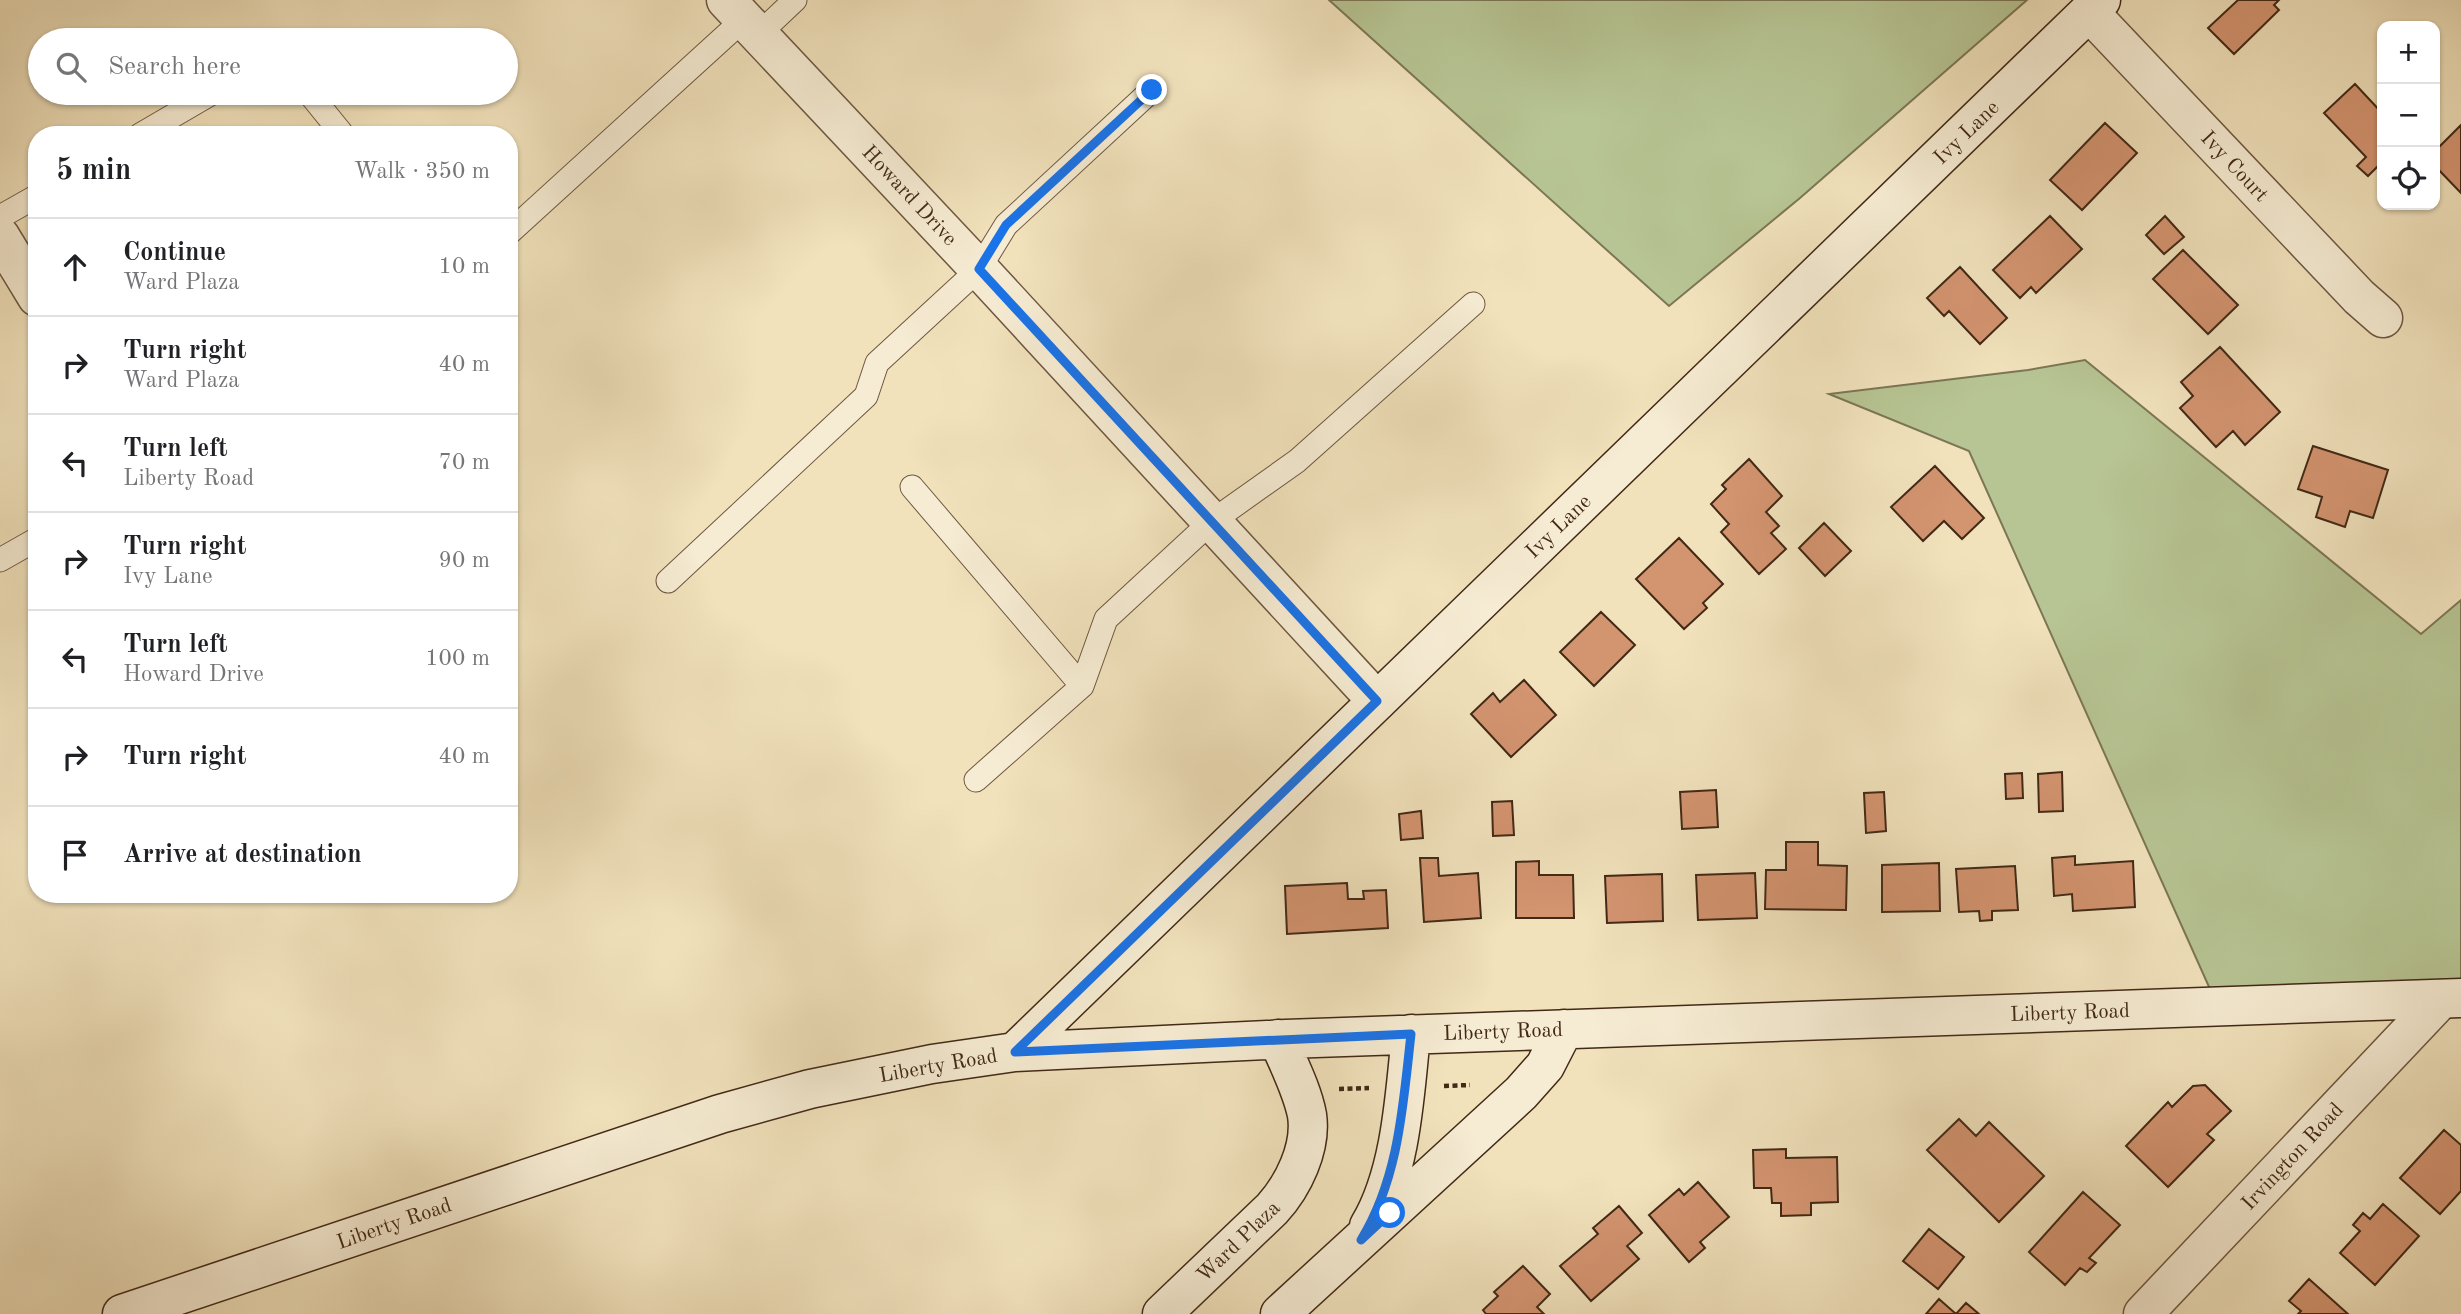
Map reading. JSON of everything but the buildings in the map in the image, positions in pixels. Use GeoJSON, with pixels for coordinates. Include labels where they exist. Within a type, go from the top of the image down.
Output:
{"type":"FeatureCollection","features":[{"type":"Feature","properties":{"kind":"street","name":"Ivy Court"},"geometry":{"type":"LineString","coordinates":[[2095,6],[2359,297],[2383,318]]}},
{"type":"Feature","properties":{"kind":"street","name":"Ivy Lane"},"geometry":{"type":"LineString","coordinates":[[1015,1052],[2095,6]]}},
{"type":"Feature","properties":{"kind":"street","name":"Howard Drive"},"geometry":{"type":"LineString","coordinates":[[743,17],[1377,701]]}},
{"type":"Feature","properties":{"kind":"street"},"geometry":{"type":"LineString","coordinates":[[0,236],[28,282]]}},
{"type":"Feature","properties":{"kind":"street","name":"Liberty Road"},"geometry":{"type":"LineString","coordinates":[[122,1314],[720,1114],[810,1089],[932,1064],[1015,1052],[1411,1034],[2451,999]]}},
{"type":"Feature","properties":{"kind":"street","name":"Irvington Road"},"geometry":{"type":"LineString","coordinates":[[2143,1314],[2451,999]]}},
{"type":"Feature","properties":{"kind":"street"},"geometry":{"type":"LineString","coordinates":[[1280,1314],[1521,1093],[1545,1066],[1564,1029]]}},
{"type":"Feature","properties":{"kind":"street"},"geometry":{"type":"LineString","coordinates":[[1361,1240],[1373,1221],[1386,1186],[1400,1132],[1411,1034]]}},
{"type":"Feature","properties":{"kind":"street","name":"Ward Plaza"},"geometry":{"type":"LineString","coordinates":[[1162,1314],[1272,1209],[1296,1174],[1304,1145],[1307,1116],[1297,1083],[1278,1039]]}},
{"type":"Feature","properties":{"kind":"lane"},"geometry":{"type":"LineString","coordinates":[[518,225],[743,17],[795,0]]}},
{"type":"Feature","properties":{"kind":"lane"},"geometry":{"type":"LineString","coordinates":[[668,581],[866,396],[877,363],[979,269],[1006,225],[1152,90]]}},
{"type":"Feature","properties":{"kind":"lane"},"geometry":{"type":"LineString","coordinates":[[155,126],[191,105]]}},
{"type":"Feature","properties":{"kind":"lane"},"geometry":{"type":"LineString","coordinates":[[319,105],[336,126]]}},
{"type":"Feature","properties":{"kind":"lane"},"geometry":{"type":"LineString","coordinates":[[0,217],[28,201]]}},
{"type":"Feature","properties":{"kind":"lane"},"geometry":{"type":"LineString","coordinates":[[976,780],[1082,686],[1106,619],[1211,522],[1297,461],[1473,304]]}},
{"type":"Feature","properties":{"kind":"lane"},"geometry":{"type":"LineString","coordinates":[[912,487],[1082,686]]}},
{"type":"Feature","properties":{"kind":"lane"},"geometry":{"type":"LineString","coordinates":[[0,560],[28,544]]}},
{"type":"Feature","properties":{"kind":"path"},"geometry":{"type":"LineString","coordinates":[[1334,1089],[1374,1088]]}},
{"type":"Feature","properties":{"kind":"green space"},"geometry":{"type":"Polygon","coordinates":[[[1329,0],[2027,0],[1800,198],[1669,306],[1329,0]]]}},
{"type":"Feature","properties":{"kind":"green space"},"geometry":{"type":"Polygon","coordinates":[[[2085,360],[2421,634],[2461,600],[2461,998],[2218,1007],[1969,451],[1829,394],[2028,370],[2085,360]]]}},
{"type":"Feature","properties":{"kind":"route"},"geometry":{"type":"LineString","coordinates":[[1152,90],[1006,225],[979,269],[1377,701],[1015,1052],[1411,1034],[1400,1132],[1386,1186],[1373,1221],[1361,1240],[1390,1213]]}}]}
